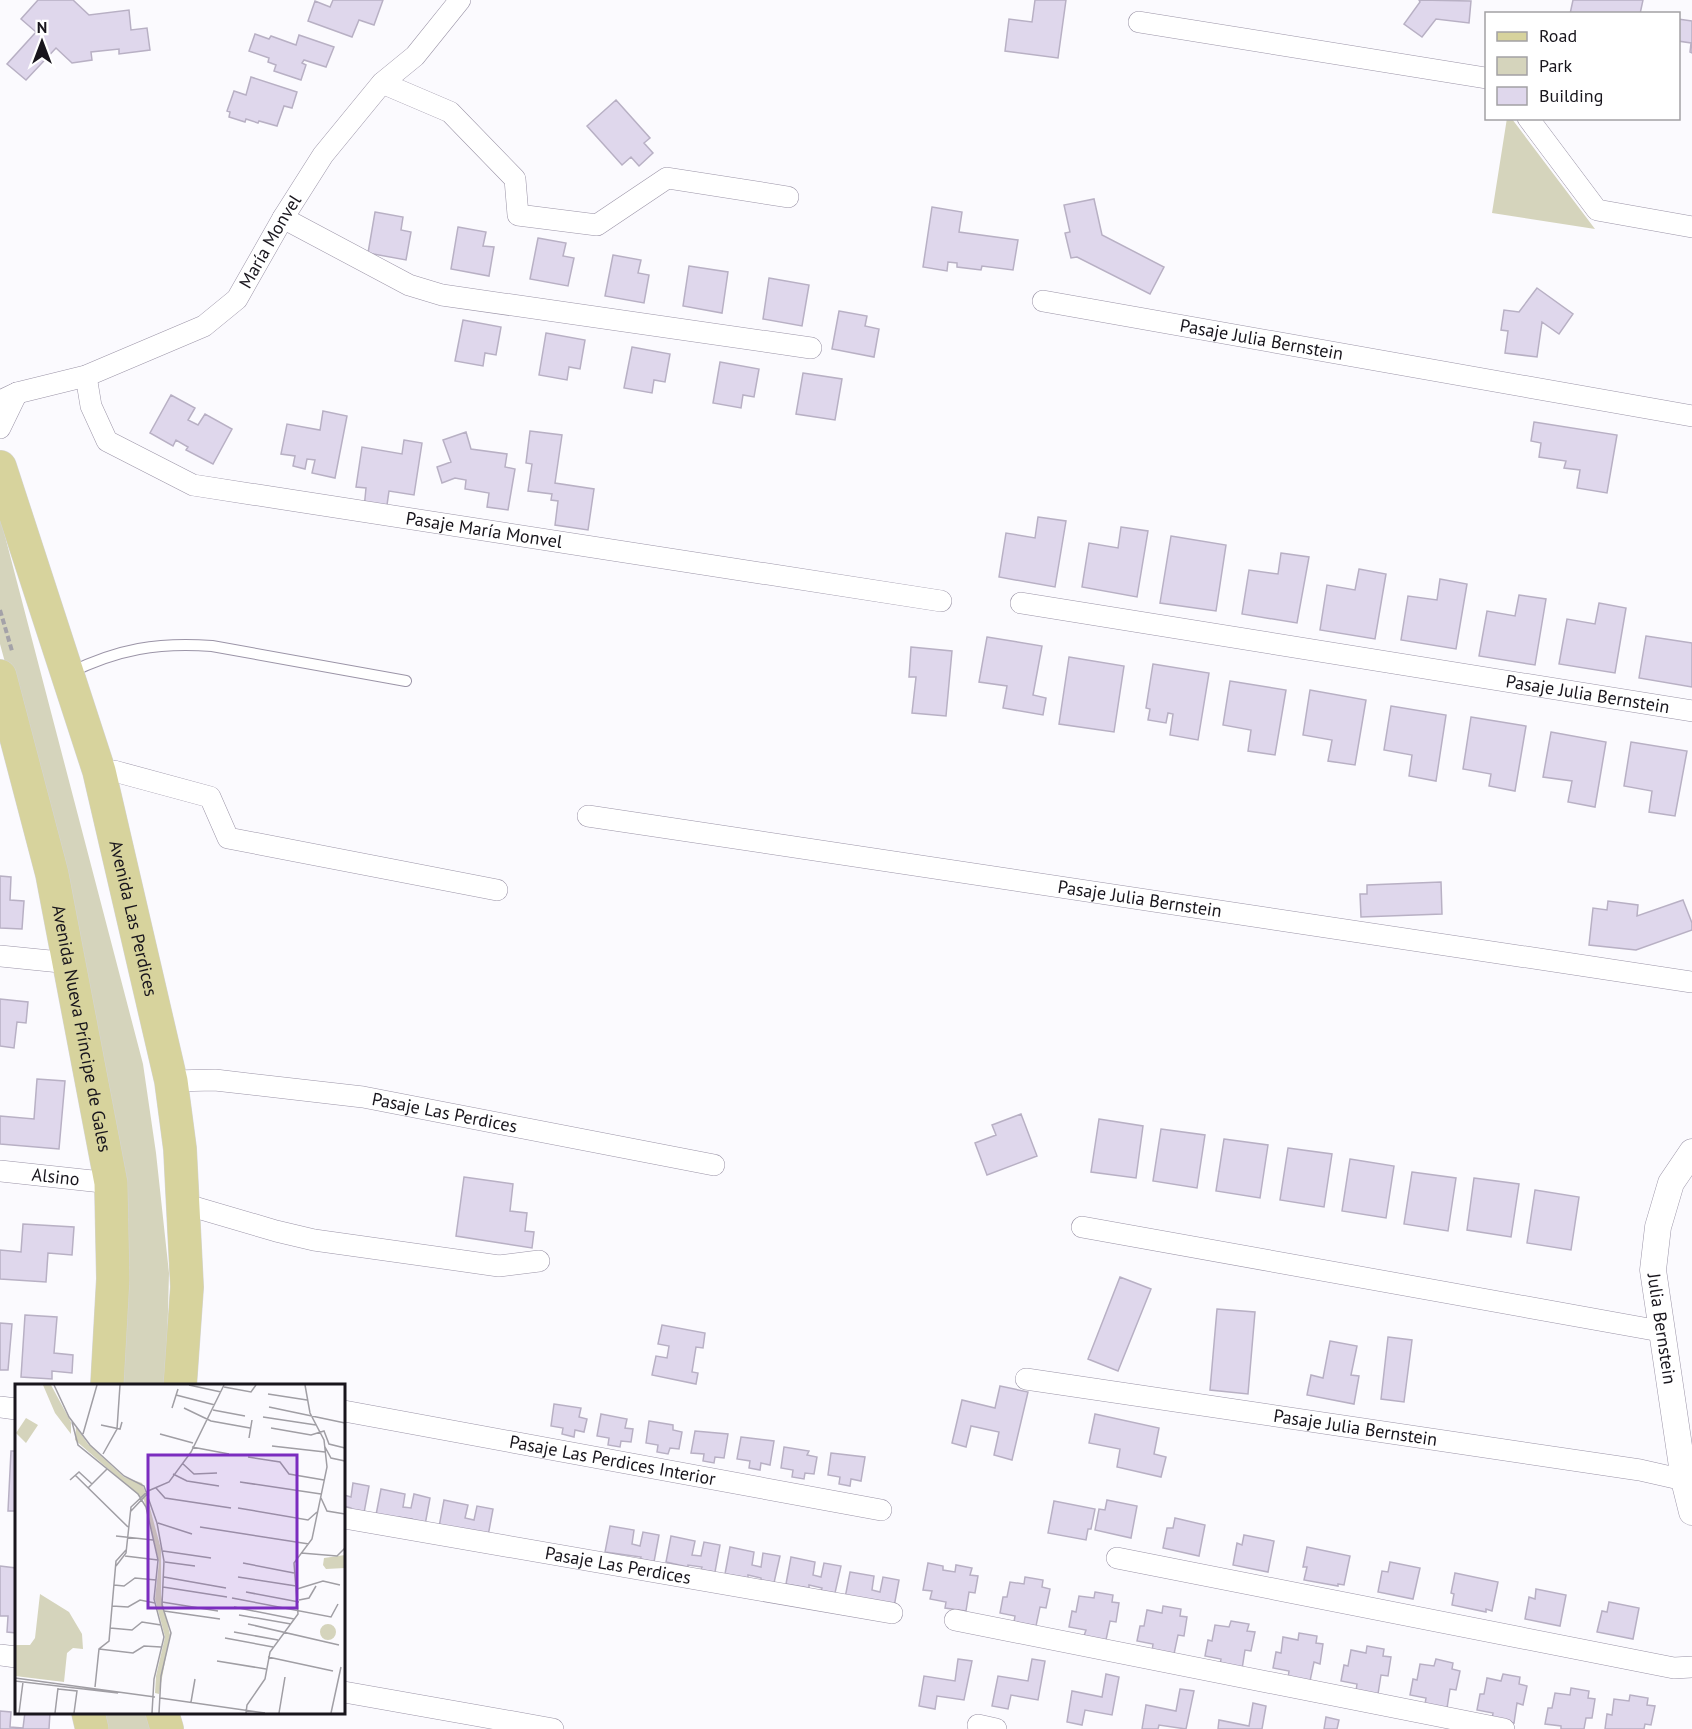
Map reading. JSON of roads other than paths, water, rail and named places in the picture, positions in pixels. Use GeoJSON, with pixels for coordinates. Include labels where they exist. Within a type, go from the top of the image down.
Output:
{"type":"FeatureCollection","features":[{"type":"Feature","properties":{"kind":"main road","name":"Avenida Las Perdices"},"geometry":{"type":"LineString","coordinates":[[0,467],[99,771],[171,1081],[180,1149],[184,1204],[187,1384]]}},
{"type":"Feature","properties":{"kind":"main road","name":"Avenida Nueva Príncipe de Gales"},"geometry":{"type":"LineString","coordinates":[[0,676],[52,874],[111,1184],[113,1279],[107,1384]]}},
{"type":"Feature","properties":{"kind":"main road"},"geometry":{"type":"LineString","coordinates":[[88,1714],[92,1729]]}},
{"type":"Feature","properties":{"kind":"main road"},"geometry":{"type":"LineString","coordinates":[[162,1714],[167,1729]]}},
{"type":"Feature","properties":{"kind":"street","name":"María Monvel"},"geometry":{"type":"LineString","coordinates":[[0,428],[9,397],[86,376],[204,326],[237,298],[283,218],[324,155],[382,83],[415,56],[460,0]]}},
{"type":"Feature","properties":{"kind":"street"},"geometry":{"type":"LineString","coordinates":[[1139,22],[1485,78]]}},
{"type":"Feature","properties":{"kind":"street"},"geometry":{"type":"LineString","coordinates":[[382,83],[450,112],[515,179],[518,215],[597,225],[667,178],[788,197]]}},
{"type":"Feature","properties":{"kind":"street"},"geometry":{"type":"LineString","coordinates":[[1530,120],[1597,210],[1692,227]]}},
{"type":"Feature","properties":{"kind":"street"},"geometry":{"type":"LineString","coordinates":[[283,218],[409,285],[442,295],[811,348]]}},
{"type":"Feature","properties":{"kind":"street","name":"Pasaje Julia Bernstein"},"geometry":{"type":"LineString","coordinates":[[1043,301],[1692,416]]}},
{"type":"Feature","properties":{"kind":"street","name":"Pasaje María Monvel"},"geometry":{"type":"LineString","coordinates":[[86,376],[91,406],[107,441],[193,485],[940,601]]}},
{"type":"Feature","properties":{"kind":"street","name":"Pasaje Julia Bernstein"},"geometry":{"type":"LineString","coordinates":[[1021,603],[1692,711]]}},
{"type":"Feature","properties":{"kind":"street"},"geometry":{"type":"LineString","coordinates":[[99,771],[114,771],[210,797],[228,838],[497,890]]}},
{"type":"Feature","properties":{"kind":"street","name":"Pasaje Julia Bernstein"},"geometry":{"type":"LineString","coordinates":[[588,816],[1692,982]]}},
{"type":"Feature","properties":{"kind":"street"},"geometry":{"type":"LineString","coordinates":[[0,956],[70,963]]}},
{"type":"Feature","properties":{"kind":"street","name":"Pasaje Las Perdices"},"geometry":{"type":"LineString","coordinates":[[171,1081],[215,1080],[363,1097],[714,1165]]}},
{"type":"Feature","properties":{"kind":"street","name":"Julia Bernstein"},"geometry":{"type":"LineString","coordinates":[[1692,1152],[1671,1183],[1658,1227],[1653,1270],[1660,1331],[1684,1480],[1692,1512]]}},
{"type":"Feature","properties":{"kind":"street","name":"Alsino"},"geometry":{"type":"LineString","coordinates":[[0,1171],[63,1176],[111,1184]]}},
{"type":"Feature","properties":{"kind":"street"},"geometry":{"type":"LineString","coordinates":[[184,1204],[314,1240],[500,1266],[539,1261]]}},
{"type":"Feature","properties":{"kind":"street"},"geometry":{"type":"LineString","coordinates":[[1082,1227],[1660,1331]]}},
{"type":"Feature","properties":{"kind":"street","name":"Pasaje Julia Bernstein"},"geometry":{"type":"LineString","coordinates":[[1026,1379],[1640,1470],[1684,1480]]}},
{"type":"Feature","properties":{"kind":"street"},"geometry":{"type":"LineString","coordinates":[[0,1407],[15,1409]]}},
{"type":"Feature","properties":{"kind":"street","name":"Pasaje Las Perdices Interior"},"geometry":{"type":"LineString","coordinates":[[345,1411],[881,1510]]}},
{"type":"Feature","properties":{"kind":"street","name":"Pasaje Las Perdices"},"geometry":{"type":"LineString","coordinates":[[345,1518],[892,1613]]}},
{"type":"Feature","properties":{"kind":"street"},"geometry":{"type":"LineString","coordinates":[[1116,1558],[1674,1668],[1692,1667]]}},
{"type":"Feature","properties":{"kind":"street"},"geometry":{"type":"LineString","coordinates":[[955,1620],[1504,1729]]}},
{"type":"Feature","properties":{"kind":"street"},"geometry":{"type":"LineString","coordinates":[[0,1655],[15,1657]]}},
{"type":"Feature","properties":{"kind":"street"},"geometry":{"type":"LineString","coordinates":[[345,1692],[553,1729]]}},
{"type":"Feature","properties":{"kind":"lane"},"geometry":{"type":"LineString","coordinates":[[67,674],[117,653],[164,645],[188,644],[212,646],[406,681]]}}]}
